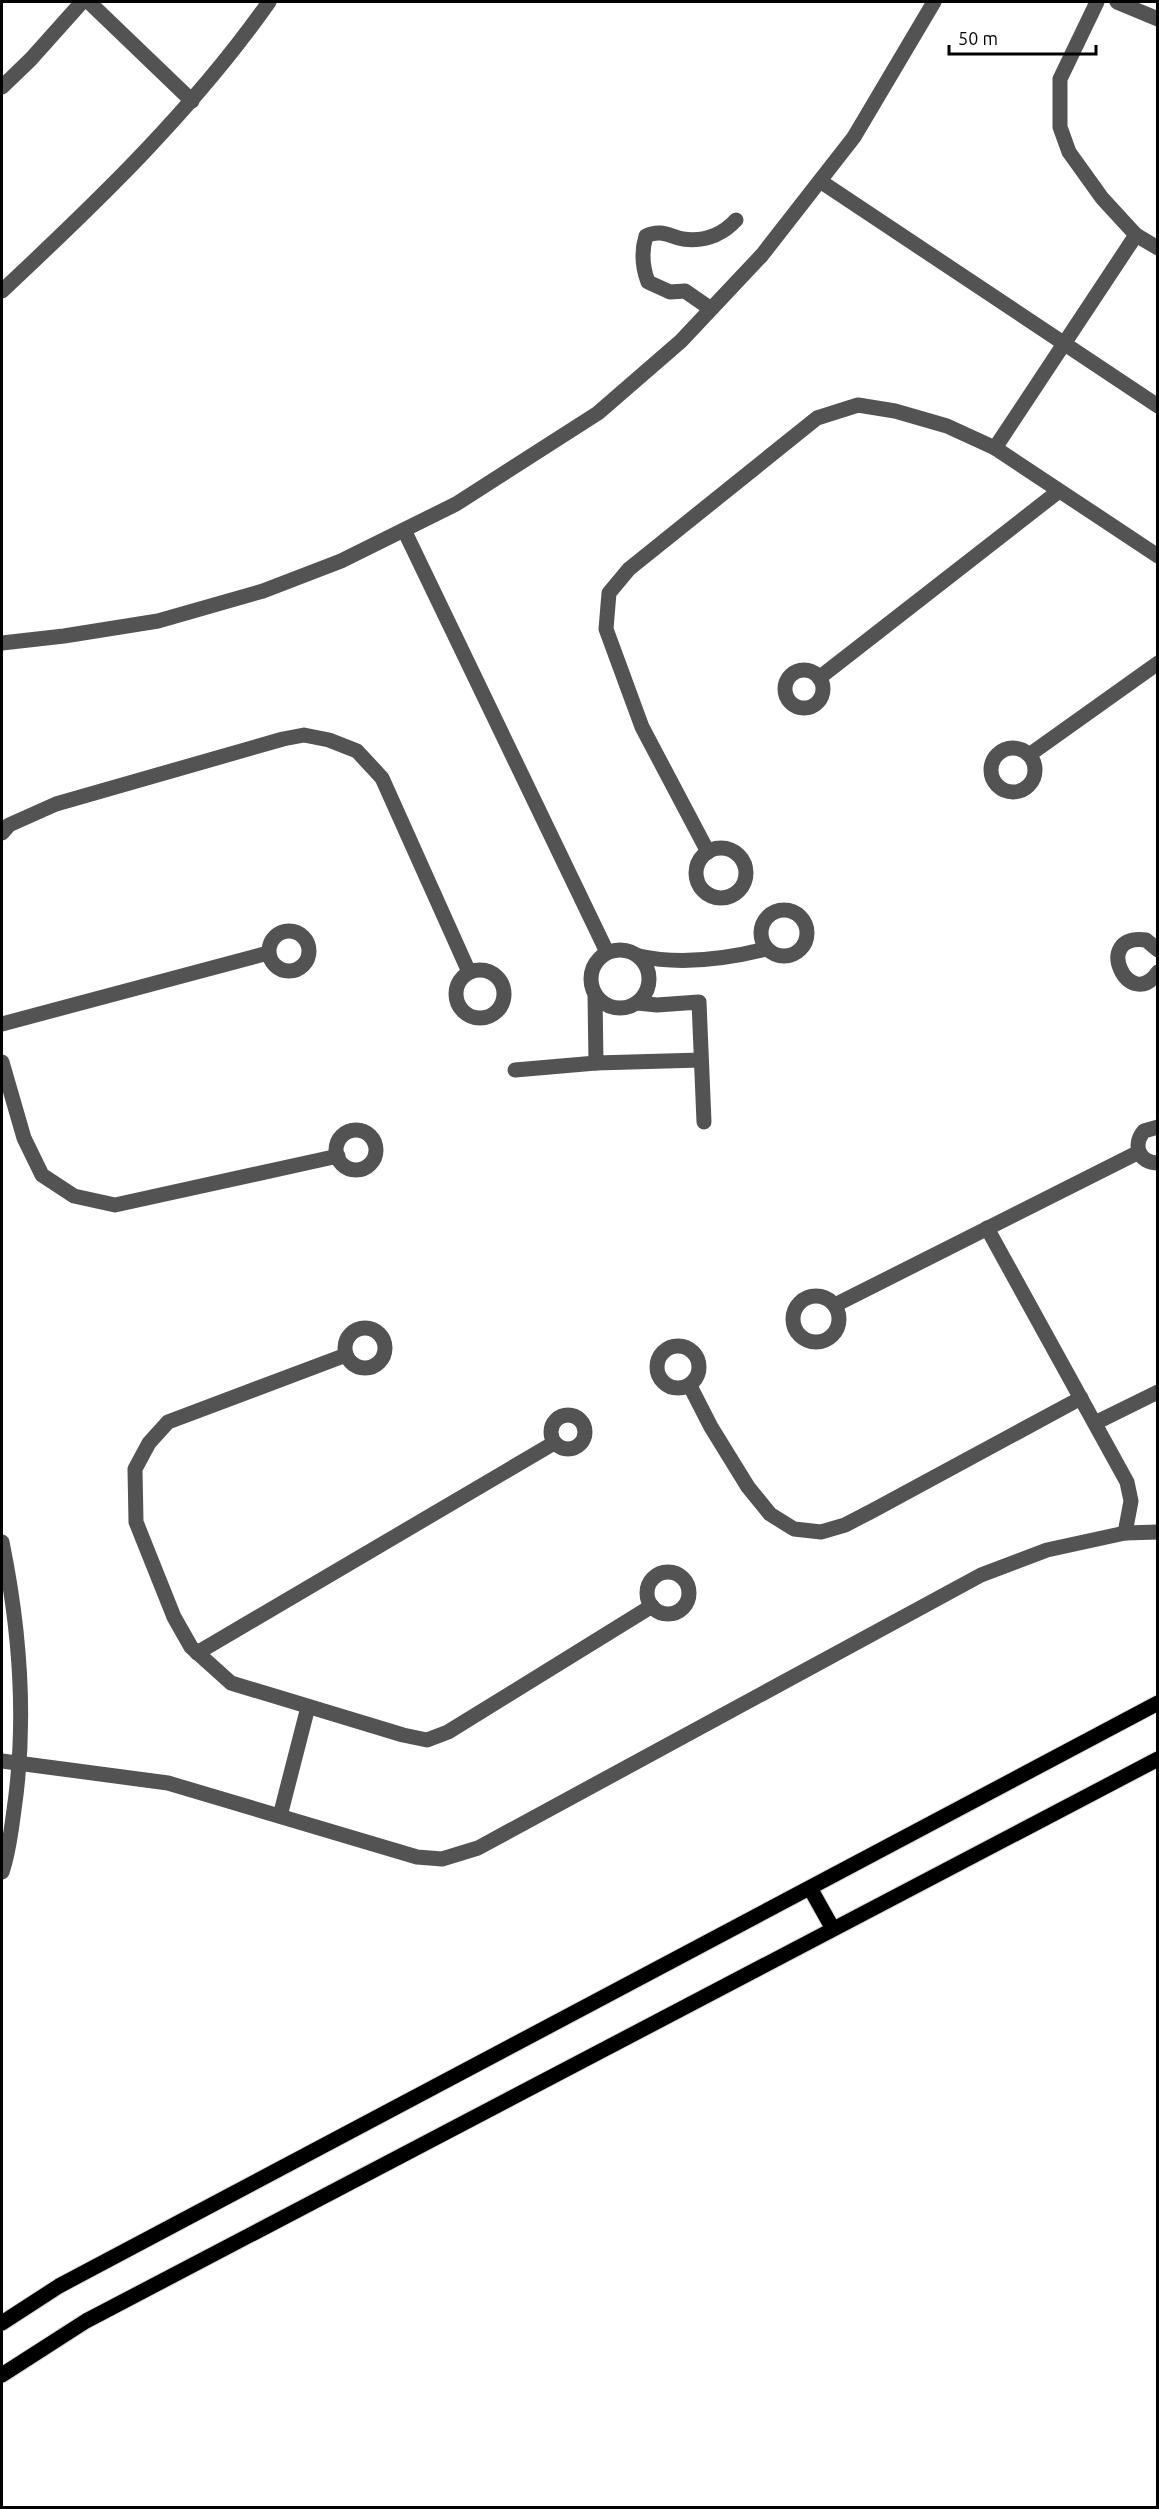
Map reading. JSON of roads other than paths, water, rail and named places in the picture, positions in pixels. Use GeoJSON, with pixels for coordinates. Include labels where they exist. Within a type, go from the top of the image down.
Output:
{"type":"FeatureCollection","features":[{"type":"Feature","properties":{"kind":"main road"},"geometry":{"type":"LineString","coordinates":[[2,2323],[59,2286],[1158,1703]]}},
{"type":"Feature","properties":{"kind":"main road"},"geometry":{"type":"LineString","coordinates":[[2,2375],[86,2321],[1158,1759]]}},
{"type":"Feature","properties":{"kind":"main road"},"geometry":{"type":"LineString","coordinates":[[810,1888],[833,1929]]}},
{"type":"Feature","properties":{"kind":"street"},"geometry":{"type":"LineString","coordinates":[[2,87],[31,59],[82,2]]}},
{"type":"Feature","properties":{"kind":"street"},"geometry":{"type":"LineString","coordinates":[[89,2],[192,101]]}},
{"type":"Feature","properties":{"kind":"street"},"geometry":{"type":"LineString","coordinates":[[2,291],[92,207],[192,101],[241,42],[269,2]]}},
{"type":"Feature","properties":{"kind":"street"},"geometry":{"type":"LineString","coordinates":[[2,643],[158,621],[253,594],[341,561],[456,504],[598,413],[681,340],[762,255],[854,137],[934,2]]}},
{"type":"Feature","properties":{"kind":"street"},"geometry":{"type":"LineString","coordinates":[[1097,2],[1060,79],[1060,127],[1069,152],[1102,198],[1136,235],[1158,248]]}},
{"type":"Feature","properties":{"kind":"street"},"geometry":{"type":"LineString","coordinates":[[1117,2],[1158,19]]}},
{"type":"Feature","properties":{"kind":"street"},"geometry":{"type":"LineString","coordinates":[[820,181],[1158,406]]}},
{"type":"Feature","properties":{"kind":"street"},"geometry":{"type":"LineString","coordinates":[[711,309],[685,291],[670,292],[648,282],[644,271],[642,249],[646,236],[653,232],[665,232],[683,239],[705,238],[724,233],[736,220]]}},
{"type":"Feature","properties":{"kind":"street"},"geometry":{"type":"LineString","coordinates":[[994,448],[1136,235]]}},
{"type":"Feature","properties":{"kind":"street"},"geometry":{"type":"LineString","coordinates":[[708,852],[642,727],[614,656],[606,629],[609,593],[629,569],[817,418],[858,405],[895,411],[947,426],[994,448],[1158,556]]}},
{"type":"Feature","properties":{"kind":"street"},"geometry":{"type":"LineString","coordinates":[[819,678],[1059,491]]}},
{"type":"Feature","properties":{"kind":"street"},"geometry":{"type":"LineString","coordinates":[[404,530],[607,952]]}},
{"type":"Feature","properties":{"kind":"street"},"geometry":{"type":"LineString","coordinates":[[1029,755],[1158,663]]}},
{"type":"Feature","properties":{"kind":"street"},"geometry":{"type":"LineString","coordinates":[[2,833],[9,825],[56,804],[283,739],[304,735],[329,740],[357,751],[382,778],[470,972]]}},
{"type":"Feature","properties":{"kind":"street"},"geometry":{"type":"LineString","coordinates":[[1157,949],[1146,940],[1131,941],[1120,950],[1117,963],[1123,976],[1136,983],[1150,980],[1158,972]]}},
{"type":"Feature","properties":{"kind":"street"},"geometry":{"type":"LineString","coordinates":[[596,1063],[594,994],[591,985],[593,966],[607,952],[626,950],[643,962],[741,956],[766,949]]}},
{"type":"Feature","properties":{"kind":"street"},"geometry":{"type":"LineString","coordinates":[[2,1024],[268,953]]}},
{"type":"Feature","properties":{"kind":"street"},"geometry":{"type":"LineString","coordinates":[[643,962],[648,987],[657,1005]]}},
{"type":"Feature","properties":{"kind":"street"},"geometry":{"type":"LineString","coordinates":[[637,1003],[648,987]]}},
{"type":"Feature","properties":{"kind":"street"},"geometry":{"type":"LineString","coordinates":[[594,994],[609,1006],[628,1007],[637,1003],[657,1005],[699,1002],[704,1122]]}},
{"type":"Feature","properties":{"kind":"street"},"geometry":{"type":"LineString","coordinates":[[595,1021],[609,1006]]}},
{"type":"Feature","properties":{"kind":"street"},"geometry":{"type":"LineString","coordinates":[[515,1070],[596,1063],[701,1060]]}},
{"type":"Feature","properties":{"kind":"street"},"geometry":{"type":"LineString","coordinates":[[2,1063],[24,1138],[42,1175],[74,1196],[115,1205],[338,1156]]}},
{"type":"Feature","properties":{"kind":"street"},"geometry":{"type":"LineString","coordinates":[[1158,1127],[1149,1128],[1138,1141],[1139,1152],[1147,1162],[1158,1163]]}},
{"type":"Feature","properties":{"kind":"street"},"geometry":{"type":"LineString","coordinates":[[835,1305],[1139,1152]]}},
{"type":"Feature","properties":{"kind":"street"},"geometry":{"type":"LineString","coordinates":[[987,1228],[1127,1482],[1131,1501],[1125,1533]]}},
{"type":"Feature","properties":{"kind":"street"},"geometry":{"type":"LineString","coordinates":[[346,1354],[168,1422],[149,1443],[135,1469],[136,1522],[174,1617],[197,1653],[231,1683],[403,1736],[427,1740],[448,1732],[652,1606]]}},
{"type":"Feature","properties":{"kind":"street"},"geometry":{"type":"LineString","coordinates":[[690,1386],[711,1427],[748,1487],[770,1514],[795,1529],[821,1532],[844,1525],[873,1511],[1081,1398]]}},
{"type":"Feature","properties":{"kind":"street"},"geometry":{"type":"LineString","coordinates":[[1095,1423],[1158,1392]]}},
{"type":"Feature","properties":{"kind":"street"},"geometry":{"type":"LineString","coordinates":[[197,1653],[554,1443]]}},
{"type":"Feature","properties":{"kind":"street"},"geometry":{"type":"LineString","coordinates":[[2,1761],[168,1783],[417,1857],[442,1859],[478,1848],[981,1575],[1047,1550],[1125,1533],[1158,1532]]}},
{"type":"Feature","properties":{"kind":"street"},"geometry":{"type":"LineString","coordinates":[[2,1542],[19,1654],[21,1763],[7,1855],[2,1872]]}},
{"type":"Feature","properties":{"kind":"street"},"geometry":{"type":"LineString","coordinates":[[280,1816],[308,1707]]}}]}
